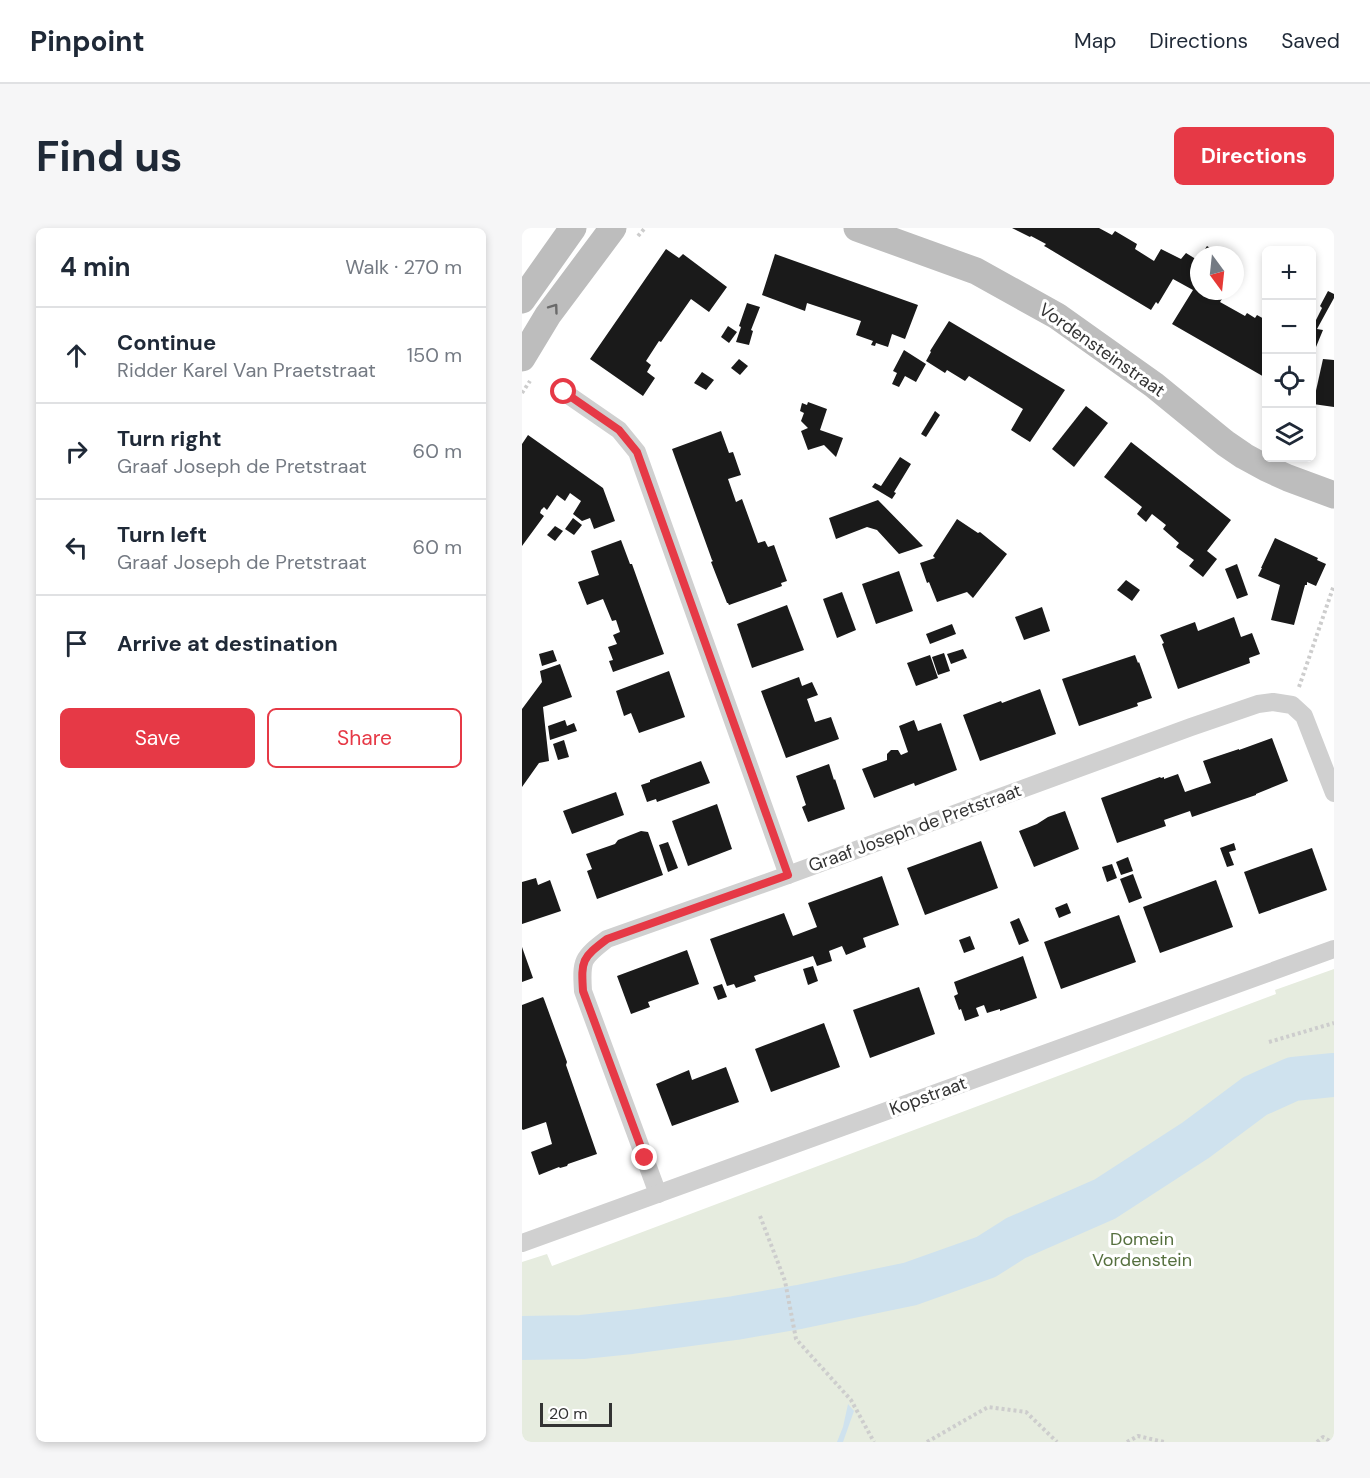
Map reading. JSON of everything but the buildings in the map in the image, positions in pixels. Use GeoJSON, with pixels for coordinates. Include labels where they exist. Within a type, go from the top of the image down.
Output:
{"type":"FeatureCollection","features":[{"type":"Feature","properties":{"kind":"street"},"geometry":{"type":"LineString","coordinates":[[522,300],[573,228]]}},
{"type":"Feature","properties":{"kind":"street"},"geometry":{"type":"LineString","coordinates":[[522,358],[549,315],[613,228]]}},
{"type":"Feature","properties":{"kind":"street","name":"Vordensteinstraat"},"geometry":{"type":"LineString","coordinates":[[857,228],[976,271],[1057,316],[1154,385],[1244,456],[1287,478],[1334,495]]}},
{"type":"Feature","properties":{"kind":"street"},"geometry":{"type":"LineString","coordinates":[[564,392],[619,430],[637,452],[788,875]]}},
{"type":"Feature","properties":{"kind":"street","name":"Graaf Joseph de Pretstraat"},"geometry":{"type":"LineString","coordinates":[[658,1194],[583,991],[581,968],[589,953],[607,939],[1258,704],[1273,702],[1292,705]]}},
{"type":"Feature","properties":{"kind":"street"},"geometry":{"type":"LineString","coordinates":[[1292,705],[1304,716],[1334,793]]}},
{"type":"Feature","properties":{"kind":"street","name":"Kopstraat"},"geometry":{"type":"LineString","coordinates":[[522,1243],[1334,950]]}},
{"type":"Feature","properties":{"kind":"path"},"geometry":{"type":"LineString","coordinates":[[1292,705],[1334,585]]}},
{"type":"Feature","properties":{"kind":"path"},"geometry":{"type":"LineString","coordinates":[[1269,1042],[1334,1023]]}},
{"type":"Feature","properties":{"kind":"path"},"geometry":{"type":"LineString","coordinates":[[760,1216],[785,1281],[796,1339],[851,1400],[874,1442]]}},
{"type":"Feature","properties":{"kind":"path"},"geometry":{"type":"LineString","coordinates":[[927,1442],[988,1407],[1026,1412],[1057,1442]]}},
{"type":"Feature","properties":{"kind":"path"},"geometry":{"type":"LineString","coordinates":[[1127,1442],[1138,1436],[1164,1442]]}},
{"type":"Feature","properties":{"kind":"path"},"geometry":{"type":"LineString","coordinates":[[1317,1442],[1323,1437],[1331,1442]]}},
{"type":"Feature","properties":{"kind":"green space","name":"Domein Vordenstein"},"geometry":{"type":"Polygon","coordinates":[[[1334,969],[1334,1442],[522,1442],[522,1262],[547,1254],[552,1266],[1276,994],[1275,990],[1334,969]]]}},
{"type":"Feature","properties":{"kind":"water"},"geometry":{"type":"Polygon","coordinates":[[[848,1404],[854,1411],[843,1442],[837,1442],[843,1427],[848,1404]]]}},
{"type":"Feature","properties":{"kind":"waterway"},"geometry":{"type":"LineString","coordinates":[[522,1338],[582,1337],[735,1318],[910,1284],[986,1257],[1016,1238],[1105,1199],[1196,1140],[1255,1096],[1293,1079],[1334,1075]]}},
{"type":"Feature","properties":{"kind":"route"},"geometry":{"type":"LineString","coordinates":[[564,392],[619,430],[637,452],[788,875],[607,939],[589,953],[581,968],[583,991],[645,1158]]}}]}
